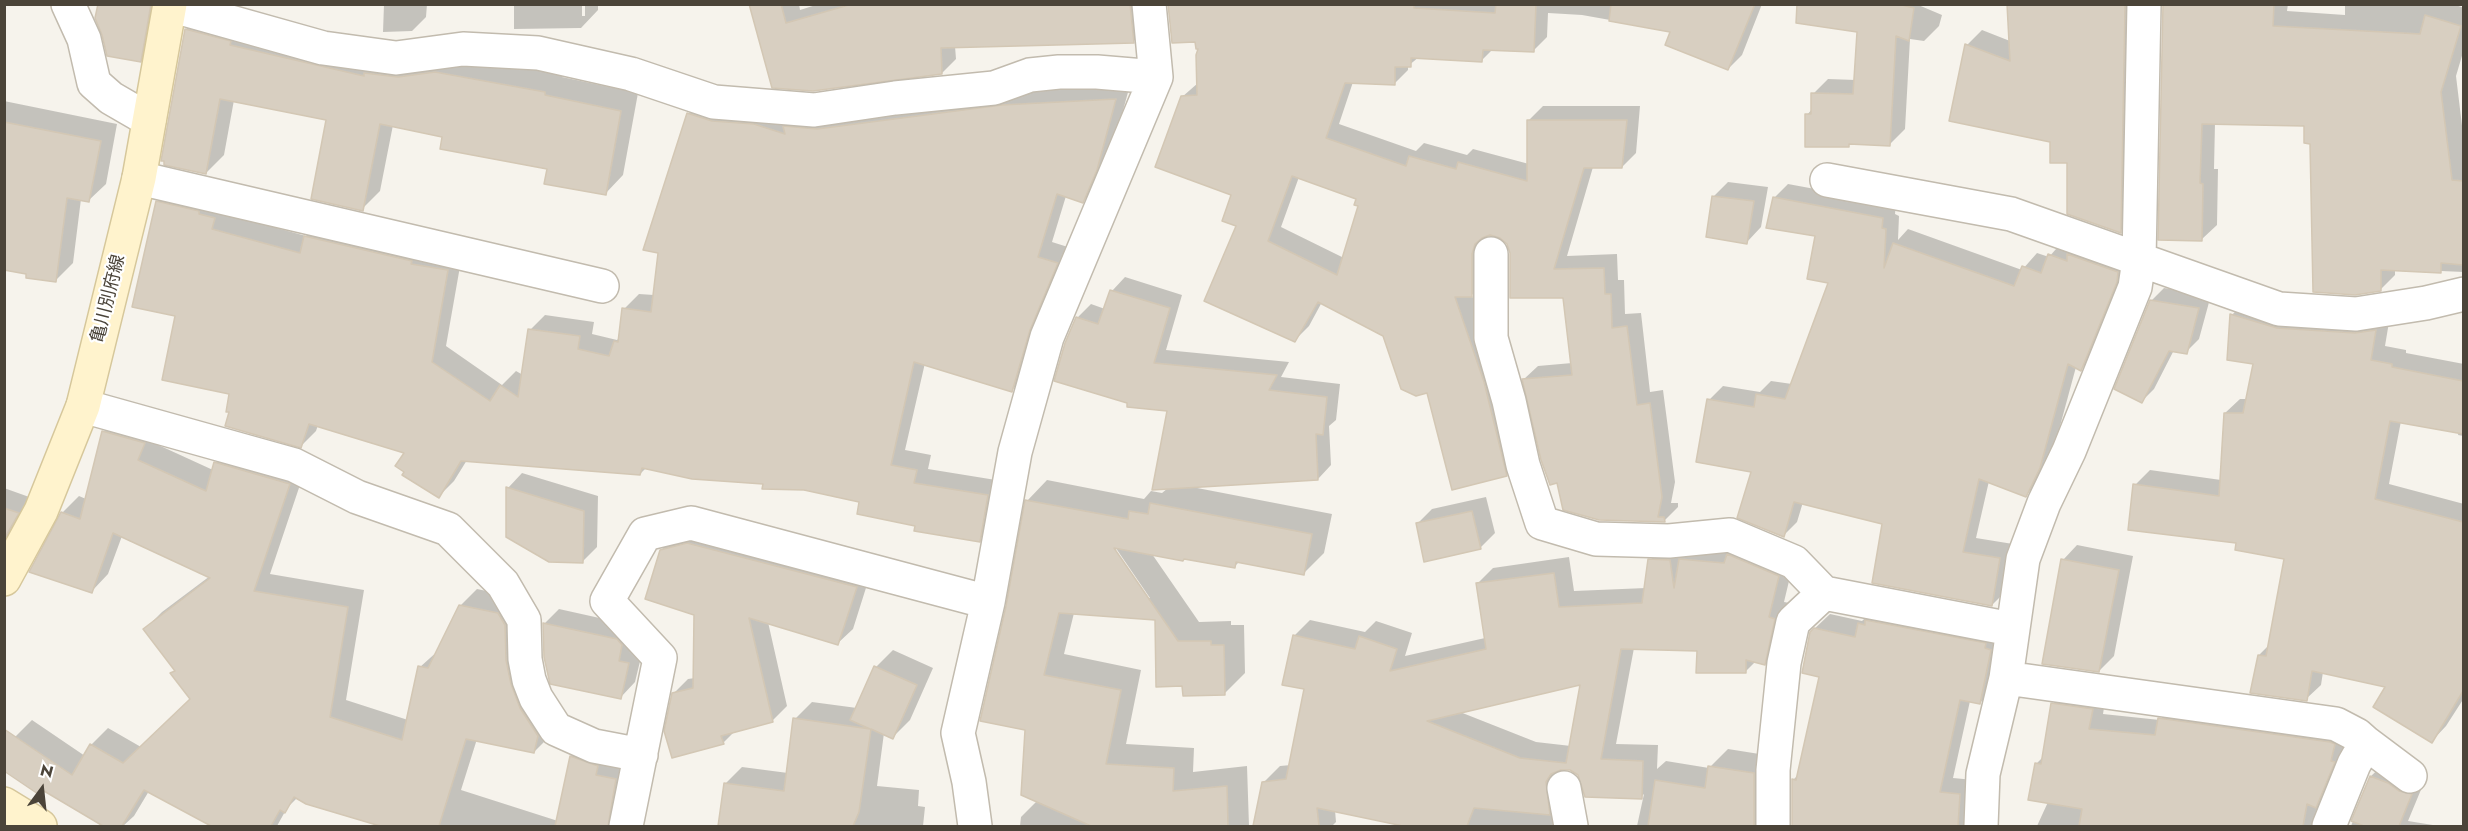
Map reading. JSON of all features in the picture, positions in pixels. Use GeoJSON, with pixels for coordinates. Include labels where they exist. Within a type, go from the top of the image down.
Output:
{"type":"FeatureCollection","features":[{"type":"Feature","properties":{"kind":"main road","name":"亀川別府線"},"geometry":{"type":"LineString","coordinates":[[4,579],[41,511],[84,406],[139,178],[170,5]]}},
{"type":"Feature","properties":{"kind":"main road"},"geometry":{"type":"LineString","coordinates":[[4,804],[40,826]]}},
{"type":"Feature","properties":{"kind":"street"},"geometry":{"type":"LineString","coordinates":[[68,4],[84,39],[94,82],[111,98],[149,120]]}},
{"type":"Feature","properties":{"kind":"street"},"geometry":{"type":"LineString","coordinates":[[975,826],[969,782],[958,734],[988,602],[1015,452],[1047,337],[1156,77],[1149,4]]}},
{"type":"Feature","properties":{"kind":"street"},"geometry":{"type":"LineString","coordinates":[[1981,826],[1983,774],[2006,678],[2011,629],[2023,559],[2043,502],[2069,451],[2135,287],[2139,261],[2144,4]]}},
{"type":"Feature","properties":{"kind":"street"},"geometry":{"type":"LineString","coordinates":[[170,5],[323,48],[396,58],[463,49],[538,53],[631,74],[714,102],[814,110],[895,98],[994,88],[1030,75],[1059,72],[1097,72],[1156,77]]}},
{"type":"Feature","properties":{"kind":"street"},"geometry":{"type":"LineString","coordinates":[[139,178],[602,286]]}},
{"type":"Feature","properties":{"kind":"street"},"geometry":{"type":"LineString","coordinates":[[1827,180],[2011,214],[2279,309],[2356,314],[2426,303],[2463,294]]}},
{"type":"Feature","properties":{"kind":"street"},"geometry":{"type":"LineString","coordinates":[[1491,254],[1491,338],[1509,401],[1523,465],[1542,523],[1596,539],[1669,541],[1730,535],[1794,562],[1824,593],[2011,629]]}},
{"type":"Feature","properties":{"kind":"street"},"geometry":{"type":"LineString","coordinates":[[84,406],[294,465],[357,497],[448,529],[503,584],[524,620],[525,659],[529,680],[536,698],[556,729],[594,746],[641,755]]}},
{"type":"Feature","properties":{"kind":"street"},"geometry":{"type":"LineString","coordinates":[[626,826],[660,658],[607,601],[645,534],[691,523],[988,602]]}},
{"type":"Feature","properties":{"kind":"street"},"geometry":{"type":"LineString","coordinates":[[1773,826],[1773,770],[1784,663],[1793,622],[1824,593]]}},
{"type":"Feature","properties":{"kind":"street"},"geometry":{"type":"LineString","coordinates":[[2006,678],[2336,724],[2357,735],[2410,776]]}},
{"type":"Feature","properties":{"kind":"street"},"geometry":{"type":"LineString","coordinates":[[2329,826],[2354,764],[2366,743]]}},
{"type":"Feature","properties":{"kind":"street"},"geometry":{"type":"LineString","coordinates":[[1564,788],[1571,826]]}},
{"type":"Feature","properties":{"kind":"building"},"geometry":{"type":"Polygon","coordinates":[[[98,4],[151,4],[141,62],[107,56],[95,18],[98,4]]]}},
{"type":"Feature","properties":{"kind":"building"},"geometry":{"type":"Polygon","coordinates":[[[749,4],[781,4],[786,23],[852,4],[1130,4],[1134,43],[941,48],[942,74],[813,91],[772,88],[749,4]]]}},
{"type":"Feature","properties":{"kind":"building"},"geometry":{"type":"Polygon","coordinates":[[[1168,4],[1414,4],[1414,8],[1495,13],[1496,4],[1536,4],[1534,52],[1483,50],[1482,62],[1411,58],[1411,67],[1395,67],[1395,85],[1345,83],[1326,138],[1406,166],[1409,156],[1456,169],[1458,162],[1527,181],[1527,120],[1627,120],[1622,168],[1584,168],[1554,269],[1604,268],[1605,294],[1611,294],[1612,328],[1627,326],[1637,405],[1650,403],[1662,497],[1658,517],[1664,517],[1665,522],[1599,520],[1563,510],[1557,483],[1550,485],[1541,460],[1522,379],[1572,375],[1563,298],[1510,298],[1510,253],[1507,244],[1500,238],[1490,235],[1475,244],[1472,254],[1472,297],[1455,297],[1484,382],[1507,476],[1452,490],[1427,393],[1416,396],[1401,389],[1383,336],[1318,302],[1295,342],[1204,301],[1236,226],[1222,221],[1231,195],[1155,167],[1181,96],[1197,95],[1196,55],[1198,49],[1196,49],[1195,42],[1172,43],[1168,4]],[[1292,176],[1268,241],[1337,275],[1358,206],[1354,205],[1356,199],[1292,176]]]}},
{"type":"Feature","properties":{"kind":"building"},"geometry":{"type":"Polygon","coordinates":[[[1611,4],[1755,4],[1728,70],[1665,45],[1670,32],[1609,21],[1611,4]]]}},
{"type":"Feature","properties":{"kind":"building"},"geometry":{"type":"Polygon","coordinates":[[[1797,4],[1898,4],[1914,8],[1909,41],[1896,36],[1890,146],[1849,144],[1849,147],[1805,147],[1805,114],[1811,114],[1811,93],[1853,94],[1857,32],[1796,23],[1797,4]]]}},
{"type":"Feature","properties":{"kind":"building"},"geometry":{"type":"Polygon","coordinates":[[[2007,4],[2125,4],[2121,233],[2067,214],[2067,163],[2050,163],[2050,142],[1949,121],[1965,44],[2010,61],[2007,4]]]}},
{"type":"Feature","properties":{"kind":"building"},"geometry":{"type":"Polygon","coordinates":[[[2163,4],[2274,4],[2273,26],[2420,34],[2425,15],[2461,26],[2441,92],[2452,180],[2463,181],[2463,265],[2441,263],[2441,273],[2381,270],[2381,291],[2355,295],[2313,292],[2310,144],[2304,143],[2304,126],[2202,124],[2200,183],[2203,184],[2202,241],[2158,240],[2163,4]]]}},
{"type":"Feature","properties":{"kind":"building"},"geometry":{"type":"Polygon","coordinates":[[[185,29],[231,41],[230,45],[364,76],[364,73],[398,77],[435,72],[545,92],[545,95],[621,111],[606,195],[544,184],[547,169],[440,149],[442,137],[380,124],[363,211],[311,199],[326,120],[220,99],[206,174],[164,165],[164,161],[161,161],[185,29]]]}},
{"type":"Feature","properties":{"kind":"building"},"geometry":{"type":"Polygon","coordinates":[[[1116,99],[1097,170],[1083,203],[1057,194],[1038,257],[1058,263],[1030,330],[1012,392],[914,362],[891,465],[917,470],[914,483],[988,495],[980,542],[914,531],[915,526],[857,514],[859,502],[804,490],[762,489],[763,484],[692,479],[642,468],[640,475],[461,461],[439,498],[402,475],[404,472],[395,466],[404,453],[309,424],[301,448],[225,426],[229,412],[226,412],[229,394],[162,380],[175,316],[132,307],[156,201],[199,211],[199,214],[215,218],[212,229],[300,253],[304,236],[412,261],[411,264],[448,270],[432,362],[490,401],[500,385],[518,397],[528,329],[580,336],[578,349],[609,356],[614,341],[618,342],[622,308],[651,312],[658,253],[643,250],[687,113],[712,121],[754,124],[785,134],[783,126],[817,129],[1002,105],[1116,99]]]}},
{"type":"Feature","properties":{"kind":"building"},"geometry":{"type":"Polygon","coordinates":[[[4,122],[101,141],[89,202],[67,198],[56,282],[26,278],[26,274],[4,270],[4,122]]]}},
{"type":"Feature","properties":{"kind":"building"},"geometry":{"type":"Polygon","coordinates":[[[1712,196],[1754,201],[1747,244],[1706,237],[1712,196]]]}},
{"type":"Feature","properties":{"kind":"building"},"geometry":{"type":"Polygon","coordinates":[[[1773,197],[1883,218],[1882,228],[1886,229],[1884,268],[1893,243],[2014,286],[2022,266],[2041,273],[2048,254],[2067,261],[2067,254],[2118,272],[2117,282],[2081,371],[2068,364],[2040,468],[2026,497],[1979,479],[1963,552],[2000,558],[1992,606],[1872,583],[1882,524],[1794,502],[1784,537],[1737,518],[1751,472],[1696,462],[1707,399],[1754,407],[1756,394],[1785,399],[1828,283],[1807,279],[1815,236],[1766,228],[1773,197]]]}},
{"type":"Feature","properties":{"kind":"building"},"geometry":{"type":"Polygon","coordinates":[[[1110,290],[1170,308],[1154,363],[1277,375],[1269,390],[1327,397],[1323,435],[1316,434],[1318,480],[1152,490],[1167,411],[1127,407],[1127,403],[1054,381],[1065,343],[1076,317],[1098,324],[1110,290]]]}},
{"type":"Feature","properties":{"kind":"building"},"geometry":{"type":"Polygon","coordinates":[[[2150,300],[2199,308],[2187,354],[2169,351],[2142,403],[2114,389],[2150,300]]]}},
{"type":"Feature","properties":{"kind":"building"},"geometry":{"type":"Polygon","coordinates":[[[2230,314],[2277,328],[2355,333],[2376,330],[2371,360],[2392,364],[2392,367],[2463,381],[2463,434],[2390,421],[2375,499],[2463,522],[2463,691],[2432,743],[2373,707],[2385,687],[2312,671],[2307,701],[2250,693],[2258,655],[2266,656],[2284,559],[2235,550],[2236,543],[2128,530],[2133,484],[2219,496],[2224,413],[2243,413],[2253,364],[2227,360],[2230,314]]]}},
{"type":"Feature","properties":{"kind":"building"},"geometry":{"type":"Polygon","coordinates":[[[102,431],[145,443],[138,460],[206,491],[214,462],[290,484],[254,591],[348,607],[330,717],[402,740],[418,666],[428,668],[459,605],[498,613],[505,625],[506,660],[511,684],[520,708],[538,736],[534,753],[466,739],[439,826],[380,826],[306,804],[294,797],[285,813],[280,810],[271,826],[211,826],[144,790],[122,826],[103,826],[44,791],[41,796],[4,771],[4,729],[72,775],[90,744],[123,763],[190,699],[170,673],[175,671],[143,629],[210,578],[113,533],[92,593],[29,572],[61,512],[80,519],[102,431]]]}},
{"type":"Feature","properties":{"kind":"building"},"geometry":{"type":"Polygon","coordinates":[[[506,487],[584,511],[583,563],[549,562],[506,537],[506,487]]]}},
{"type":"Feature","properties":{"kind":"building"},"geometry":{"type":"Polygon","coordinates":[[[1025,500],[1128,519],[1129,511],[1148,514],[1150,503],[1312,534],[1304,575],[1236,562],[1235,568],[1114,548],[1178,641],[1211,641],[1211,645],[1224,645],[1225,695],[1183,696],[1182,686],[1156,687],[1155,620],[1059,613],[1044,675],[1121,690],[1106,764],[1174,768],[1173,791],[1227,786],[1228,826],[1091,826],[1021,795],[1025,730],[980,721],[1006,606],[1025,500]]]}},
{"type":"Feature","properties":{"kind":"building"},"geometry":{"type":"Polygon","coordinates":[[[4,508],[19,513],[4,539],[4,508]]]}},
{"type":"Feature","properties":{"kind":"building"},"geometry":{"type":"Polygon","coordinates":[[[1472,511],[1481,549],[1424,562],[1416,523],[1472,511]]]}},
{"type":"Feature","properties":{"kind":"building"},"geometry":{"type":"Polygon","coordinates":[[[687,543],[857,587],[838,645],[749,618],[773,722],[721,736],[724,744],[672,758],[664,731],[672,693],[693,688],[694,615],[645,599],[660,550],[687,543]]]}},
{"type":"Feature","properties":{"kind":"building"},"geometry":{"type":"Polygon","coordinates":[[[1727,554],[1779,576],[1769,617],[1775,619],[1765,665],[1746,660],[1746,673],[1696,673],[1697,651],[1621,649],[1601,759],[1643,761],[1642,799],[1585,797],[1578,775],[1570,770],[1561,770],[1551,774],[1546,782],[1550,815],[1474,808],[1467,826],[1403,826],[1317,808],[1319,826],[1253,826],[1262,782],[1286,779],[1304,689],[1282,685],[1293,635],[1355,649],[1359,636],[1397,649],[1390,671],[1486,649],[1476,583],[1554,573],[1559,607],[1642,603],[1648,559],[1670,560],[1674,588],[1679,559],[1724,563],[1727,554]],[[1580,685],[1427,721],[1520,758],[1566,763],[1580,685]]]}},
{"type":"Feature","properties":{"kind":"building"},"geometry":{"type":"Polygon","coordinates":[[[2061,559],[2119,570],[2099,672],[2042,664],[2061,559]]]}},
{"type":"Feature","properties":{"kind":"building"},"geometry":{"type":"Polygon","coordinates":[[[1865,620],[1986,643],[1985,648],[1991,650],[1980,704],[1960,700],[1940,792],[1960,794],[1958,826],[1792,826],[1792,779],[1796,780],[1819,677],[1802,673],[1810,632],[1814,628],[1855,637],[1858,623],[1865,625],[1865,620]]]}},
{"type":"Feature","properties":{"kind":"building"},"geometry":{"type":"Polygon","coordinates":[[[543,623],[617,639],[622,645],[619,661],[629,663],[621,699],[550,684],[544,657],[543,623]]]}},
{"type":"Feature","properties":{"kind":"building"},"geometry":{"type":"Polygon","coordinates":[[[874,666],[917,685],[893,739],[871,729],[859,812],[853,826],[718,826],[724,783],[784,791],[793,718],[870,729],[850,720],[874,666]]]}},
{"type":"Feature","properties":{"kind":"building"},"geometry":{"type":"Polygon","coordinates":[[[2051,703],[2093,709],[2089,729],[2155,735],[2158,718],[2330,742],[2335,744],[2331,761],[2335,762],[2316,808],[2307,804],[2303,826],[2079,826],[2082,809],[2028,800],[2035,763],[2041,764],[2051,703]]]}},
{"type":"Feature","properties":{"kind":"building"},"geometry":{"type":"Polygon","coordinates":[[[570,756],[598,766],[596,775],[616,779],[608,826],[555,826],[570,756]]]}},
{"type":"Feature","properties":{"kind":"building"},"geometry":{"type":"Polygon","coordinates":[[[1708,766],[1754,773],[1754,826],[1648,826],[1655,780],[1705,788],[1708,766]]]}},
{"type":"Feature","properties":{"kind":"building"},"geometry":{"type":"Polygon","coordinates":[[[2370,776],[2388,783],[2399,791],[2412,794],[2399,826],[2364,826],[2351,821],[2370,776]]]}}]}
